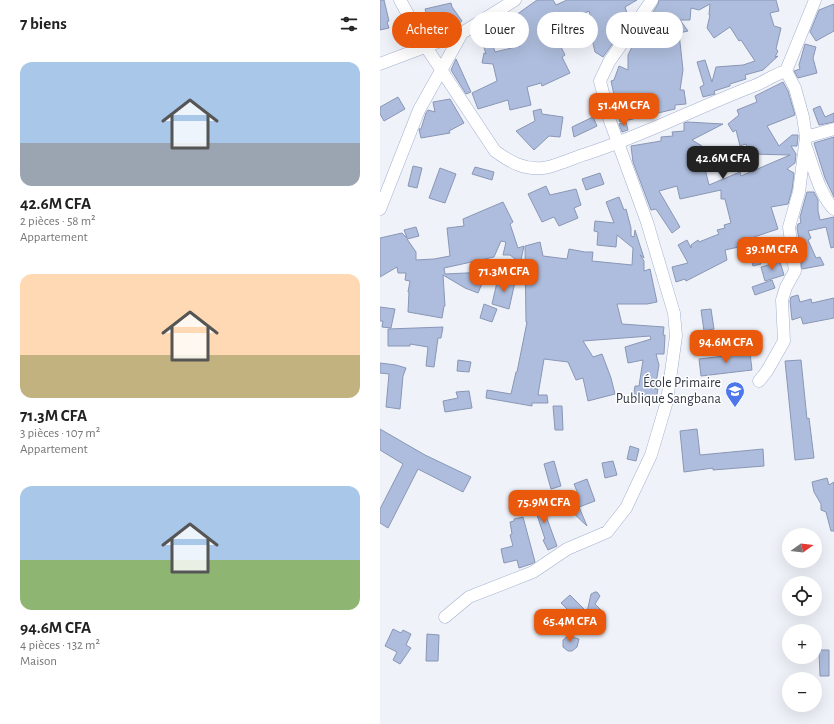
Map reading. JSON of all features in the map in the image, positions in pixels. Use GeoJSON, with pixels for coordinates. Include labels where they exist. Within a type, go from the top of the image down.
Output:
{"type":"FeatureCollection","features":[{"type":"Feature","properties":{"kind":"street"},"geometry":{"type":"LineString","coordinates":[[400,0],[407,12]]}},
{"type":"Feature","properties":{"kind":"street"},"geometry":{"type":"LineString","coordinates":[[462,33],[515,0]]}},
{"type":"Feature","properties":{"kind":"street"},"geometry":{"type":"LineString","coordinates":[[444,617],[469,597],[533,572],[567,549],[607,532],[626,508],[651,456],[667,401],[676,336],[674,313],[647,222],[610,121],[600,81],[609,62],[652,0]]}},
{"type":"Feature","properties":{"kind":"street"},"geometry":{"type":"LineString","coordinates":[[427,48],[495,151],[511,162],[525,167],[543,168],[618,143],[786,71],[815,0]]}},
{"type":"Feature","properties":{"kind":"street"},"geometry":{"type":"LineString","coordinates":[[380,64],[423,48]]}},
{"type":"Feature","properties":{"kind":"street"},"geometry":{"type":"LineString","coordinates":[[380,209],[419,110],[454,48]]}},
{"type":"Feature","properties":{"kind":"street"},"geometry":{"type":"LineString","coordinates":[[759,381],[767,371],[784,341],[782,300],[786,287],[795,271],[789,227],[799,192],[805,141],[803,117],[795,88],[786,71]]}},
{"type":"Feature","properties":{"kind":"street"},"geometry":{"type":"LineString","coordinates":[[805,141],[834,129]]}},
{"type":"Feature","properties":{"kind":"street"},"geometry":{"type":"LineString","coordinates":[[805,141],[823,194],[834,209]]}},
{"type":"Feature","properties":{"kind":"building"},"geometry":{"type":"Polygon","coordinates":[[[380,0],[384,0],[389,21],[387,22],[389,28],[380,30],[380,0]]]}},
{"type":"Feature","properties":{"kind":"building"},"geometry":{"type":"Polygon","coordinates":[[[537,0],[553,0],[556,5],[567,0],[637,0],[625,7],[627,12],[606,12],[606,48],[610,48],[603,57],[595,52],[594,48],[598,48],[598,12],[537,12],[537,48],[562,48],[565,55],[562,57],[570,73],[542,86],[541,83],[527,87],[531,105],[510,110],[508,100],[478,109],[472,93],[497,81],[493,64],[482,63],[484,53],[486,54],[484,48],[494,48],[495,52],[512,48],[529,48],[529,12],[520,12],[537,0]]]}},
{"type":"Feature","properties":{"kind":"building"},"geometry":{"type":"Polygon","coordinates":[[[659,0],[776,0],[779,11],[770,13],[774,26],[781,28],[776,49],[778,51],[775,57],[778,56],[763,70],[745,75],[746,79],[714,91],[715,94],[703,97],[700,87],[704,85],[697,62],[705,60],[712,82],[716,67],[743,65],[755,61],[730,27],[714,38],[707,28],[710,15],[710,4],[699,10],[691,8],[690,20],[683,20],[683,12],[653,12],[659,0]]]}},
{"type":"Feature","properties":{"kind":"building"},"geometry":{"type":"Polygon","coordinates":[[[451,3],[456,12],[426,12],[425,9],[451,3]]]}},
{"type":"Feature","properties":{"kind":"building"},"geometry":{"type":"Polygon","coordinates":[[[834,4],[834,31],[816,41],[810,32],[819,10],[834,4]]]}},
{"type":"Feature","properties":{"kind":"building"},"geometry":{"type":"Polygon","coordinates":[[[683,24],[688,31],[683,32],[683,24]]]}},
{"type":"Feature","properties":{"kind":"building"},"geometry":{"type":"Polygon","coordinates":[[[805,44],[816,47],[813,58],[817,73],[798,78],[794,71],[800,69],[799,65],[805,44]]]}},
{"type":"Feature","properties":{"kind":"building"},"geometry":{"type":"Polygon","coordinates":[[[632,48],[681,48],[683,70],[680,90],[684,90],[686,104],[675,105],[675,109],[620,122],[611,81],[614,80],[619,66],[628,70],[628,55],[632,48]]]}},
{"type":"Feature","properties":{"kind":"building"},"geometry":{"type":"Polygon","coordinates":[[[456,59],[471,92],[466,94],[451,70],[456,59]]]}},
{"type":"Feature","properties":{"kind":"building"},"geometry":{"type":"Polygon","coordinates":[[[783,82],[788,91],[795,115],[767,126],[779,146],[792,135],[798,135],[797,146],[791,146],[796,154],[795,163],[787,169],[794,173],[792,190],[788,204],[771,207],[778,229],[754,237],[761,264],[753,266],[748,248],[744,249],[743,246],[725,250],[727,260],[686,281],[685,279],[676,282],[672,267],[688,263],[678,245],[687,240],[691,248],[691,245],[698,240],[699,242],[719,234],[717,230],[725,228],[724,225],[731,223],[725,199],[721,199],[721,190],[680,199],[677,186],[659,191],[680,227],[672,233],[656,209],[651,210],[633,162],[631,146],[661,141],[661,137],[673,136],[672,132],[684,131],[684,123],[687,122],[723,124],[692,140],[702,146],[697,153],[700,155],[691,169],[704,165],[709,185],[740,172],[741,176],[790,155],[749,154],[746,144],[740,146],[736,130],[733,132],[728,124],[739,115],[737,110],[757,102],[755,96],[783,82]]]}},
{"type":"Feature","properties":{"kind":"building"},"geometry":{"type":"Polygon","coordinates":[[[398,97],[405,109],[384,121],[380,114],[380,107],[398,97]]]}},
{"type":"Feature","properties":{"kind":"building"},"geometry":{"type":"Polygon","coordinates":[[[450,99],[464,123],[449,131],[450,133],[421,138],[419,129],[421,129],[426,113],[428,110],[435,112],[433,102],[450,99]]]}},
{"type":"Feature","properties":{"kind":"building"},"geometry":{"type":"Polygon","coordinates":[[[820,106],[825,117],[834,113],[834,122],[819,125],[813,109],[820,106]]]}},
{"type":"Feature","properties":{"kind":"building"},"geometry":{"type":"Polygon","coordinates":[[[541,109],[542,114],[563,117],[560,137],[549,136],[534,150],[516,131],[535,121],[533,111],[541,109]]]}},
{"type":"Feature","properties":{"kind":"building"},"geometry":{"type":"Polygon","coordinates":[[[593,117],[597,126],[574,137],[572,127],[593,117]]]}},
{"type":"Feature","properties":{"kind":"building"},"geometry":{"type":"Polygon","coordinates":[[[626,122],[628,130],[622,132],[619,124],[626,122]]]}},
{"type":"Feature","properties":{"kind":"building"},"geometry":{"type":"Polygon","coordinates":[[[834,137],[834,197],[825,178],[814,143],[834,137]]]}},
{"type":"Feature","properties":{"kind":"building"},"geometry":{"type":"Polygon","coordinates":[[[413,166],[422,168],[417,188],[408,186],[413,166]]]}},
{"type":"Feature","properties":{"kind":"building"},"geometry":{"type":"Polygon","coordinates":[[[475,167],[494,172],[492,180],[472,174],[475,167]]]}},
{"type":"Feature","properties":{"kind":"building"},"geometry":{"type":"Polygon","coordinates":[[[440,168],[456,174],[445,203],[429,198],[440,168]]]}},
{"type":"Feature","properties":{"kind":"building"},"geometry":{"type":"Polygon","coordinates":[[[600,173],[604,184],[586,190],[582,179],[600,173]]]}},
{"type":"Feature","properties":{"kind":"building"},"geometry":{"type":"Polygon","coordinates":[[[546,186],[550,195],[576,189],[581,205],[574,208],[578,218],[559,226],[554,217],[542,222],[528,194],[546,186]]]}},
{"type":"Feature","properties":{"kind":"building"},"geometry":{"type":"Polygon","coordinates":[[[807,192],[814,192],[818,200],[820,220],[834,217],[834,247],[831,248],[826,227],[808,231],[811,238],[808,240],[816,258],[820,257],[824,265],[802,269],[801,263],[803,262],[797,228],[798,224],[801,223],[800,217],[807,192]]]}},
{"type":"Feature","properties":{"kind":"building"},"geometry":{"type":"Polygon","coordinates":[[[619,197],[624,210],[626,209],[631,228],[631,236],[634,237],[635,230],[644,258],[640,255],[644,261],[644,271],[650,269],[657,302],[647,304],[617,304],[622,324],[664,327],[664,354],[656,354],[659,365],[655,389],[658,389],[655,403],[633,398],[635,386],[639,386],[643,360],[628,363],[625,347],[651,339],[650,336],[583,341],[593,357],[602,354],[615,394],[588,401],[583,378],[576,380],[568,362],[544,359],[538,395],[547,395],[548,403],[532,403],[532,406],[486,398],[487,390],[511,394],[517,372],[527,322],[525,246],[540,242],[543,256],[567,259],[569,249],[593,252],[592,261],[632,265],[633,248],[617,235],[616,247],[597,245],[598,232],[594,231],[595,221],[614,223],[606,202],[619,197]]]}},
{"type":"Feature","properties":{"kind":"building"},"geometry":{"type":"Polygon","coordinates":[[[503,202],[513,222],[510,224],[518,248],[524,246],[521,260],[515,259],[510,255],[503,255],[506,242],[501,241],[494,257],[444,268],[445,274],[487,272],[478,293],[465,288],[443,275],[445,306],[442,318],[408,312],[408,292],[410,281],[405,280],[406,273],[398,273],[397,267],[380,277],[380,238],[402,233],[407,238],[404,230],[416,227],[419,236],[407,239],[416,252],[416,260],[450,256],[447,228],[464,226],[463,219],[503,202]]]}},
{"type":"Feature","properties":{"kind":"building"},"geometry":{"type":"Polygon","coordinates":[[[780,262],[784,275],[765,281],[761,267],[780,262]]]}},
{"type":"Feature","properties":{"kind":"building"},"geometry":{"type":"Polygon","coordinates":[[[498,278],[515,282],[509,309],[492,304],[498,278]]]}},
{"type":"Feature","properties":{"kind":"building"},"geometry":{"type":"Polygon","coordinates":[[[772,280],[775,288],[755,295],[752,287],[772,280]]]}},
{"type":"Feature","properties":{"kind":"building"},"geometry":{"type":"Polygon","coordinates":[[[798,295],[800,302],[811,299],[812,303],[834,298],[834,318],[803,324],[801,317],[792,320],[790,301],[791,297],[798,295]]]}},
{"type":"Feature","properties":{"kind":"building"},"geometry":{"type":"Polygon","coordinates":[[[484,304],[497,309],[492,322],[480,318],[484,304]]]}},
{"type":"Feature","properties":{"kind":"building"},"geometry":{"type":"Polygon","coordinates":[[[380,307],[395,309],[391,328],[382,327],[383,321],[380,321],[380,307]]]}},
{"type":"Feature","properties":{"kind":"building"},"geometry":{"type":"Polygon","coordinates":[[[711,309],[714,329],[704,331],[701,310],[711,309]]]}},
{"type":"Feature","properties":{"kind":"building"},"geometry":{"type":"Polygon","coordinates":[[[443,327],[441,338],[438,338],[434,367],[426,366],[428,347],[410,344],[410,346],[388,346],[388,329],[443,327]]]}},
{"type":"Feature","properties":{"kind":"building"},"geometry":{"type":"Polygon","coordinates":[[[750,353],[752,370],[701,376],[699,359],[750,353]]]}},
{"type":"Feature","properties":{"kind":"building"},"geometry":{"type":"Polygon","coordinates":[[[458,360],[471,362],[469,372],[457,371],[458,360]]]}},
{"type":"Feature","properties":{"kind":"building"},"geometry":{"type":"Polygon","coordinates":[[[801,360],[807,419],[809,418],[814,458],[795,460],[785,361],[801,360]]]}},
{"type":"Feature","properties":{"kind":"building"},"geometry":{"type":"Polygon","coordinates":[[[380,363],[406,368],[403,376],[400,409],[386,407],[389,374],[380,373],[380,363]]]}},
{"type":"Feature","properties":{"kind":"building"},"geometry":{"type":"Polygon","coordinates":[[[469,391],[472,408],[445,412],[443,401],[458,398],[456,392],[469,391]]]}},
{"type":"Feature","properties":{"kind":"building"},"geometry":{"type":"Polygon","coordinates":[[[553,406],[562,406],[563,430],[555,430],[553,406]]]}},
{"type":"Feature","properties":{"kind":"building"},"geometry":{"type":"Polygon","coordinates":[[[380,429],[425,455],[471,477],[463,492],[418,469],[388,528],[380,523],[380,509],[403,464],[380,450],[380,429]]]}},
{"type":"Feature","properties":{"kind":"building"},"geometry":{"type":"Polygon","coordinates":[[[697,429],[700,455],[763,449],[764,466],[713,470],[713,468],[684,472],[680,431],[697,429]]]}},
{"type":"Feature","properties":{"kind":"building"},"geometry":{"type":"Polygon","coordinates":[[[630,446],[639,449],[636,461],[627,459],[630,446]]]}},
{"type":"Feature","properties":{"kind":"building"},"geometry":{"type":"Polygon","coordinates":[[[554,461],[561,486],[551,489],[544,464],[554,461]]]}},
{"type":"Feature","properties":{"kind":"building"},"geometry":{"type":"Polygon","coordinates":[[[613,461],[617,475],[605,478],[602,463],[613,461]]]}},
{"type":"Feature","properties":{"kind":"building"},"geometry":{"type":"Polygon","coordinates":[[[827,478],[829,485],[834,482],[834,531],[831,531],[826,512],[821,510],[821,504],[814,492],[812,482],[827,478]]]}},
{"type":"Feature","properties":{"kind":"building"},"geometry":{"type":"Polygon","coordinates":[[[587,479],[595,501],[579,507],[587,526],[570,510],[559,514],[578,494],[574,484],[587,479]]]}},
{"type":"Feature","properties":{"kind":"building"},"geometry":{"type":"Polygon","coordinates":[[[539,495],[542,517],[546,516],[557,546],[548,550],[543,540],[545,539],[531,496],[539,495]]]}},
{"type":"Feature","properties":{"kind":"building"},"geometry":{"type":"Polygon","coordinates":[[[523,517],[535,562],[519,568],[517,560],[504,563],[501,549],[513,546],[510,535],[512,534],[510,522],[514,521],[514,519],[523,517]]]}},
{"type":"Feature","properties":{"kind":"building"},"geometry":{"type":"Polygon","coordinates":[[[597,592],[600,596],[595,604],[605,614],[591,629],[577,615],[575,617],[561,603],[570,595],[587,612],[591,594],[597,592]]]}},
{"type":"Feature","properties":{"kind":"building"},"geometry":{"type":"Polygon","coordinates":[[[393,629],[401,633],[403,630],[411,634],[406,645],[411,648],[400,664],[393,660],[397,652],[385,646],[393,629]]]}},
{"type":"Feature","properties":{"kind":"building"},"geometry":{"type":"Polygon","coordinates":[[[427,634],[439,635],[438,661],[426,661],[427,634]]]}},
{"type":"Feature","properties":{"kind":"building"},"geometry":{"type":"Polygon","coordinates":[[[568,636],[579,639],[577,647],[572,651],[568,651],[563,647],[563,640],[568,636]]]}},
{"type":"Feature","properties":{"kind":"building"},"geometry":{"type":"Polygon","coordinates":[[[822,650],[829,650],[829,676],[822,676],[822,672],[820,672],[820,664],[822,664],[822,650]]]}},
{"type":"Feature","properties":{"kind":"place","name":"École Primaire Publique Sangbana"},"geometry":{"type":"Point","coordinates":[735,408]}}]}
